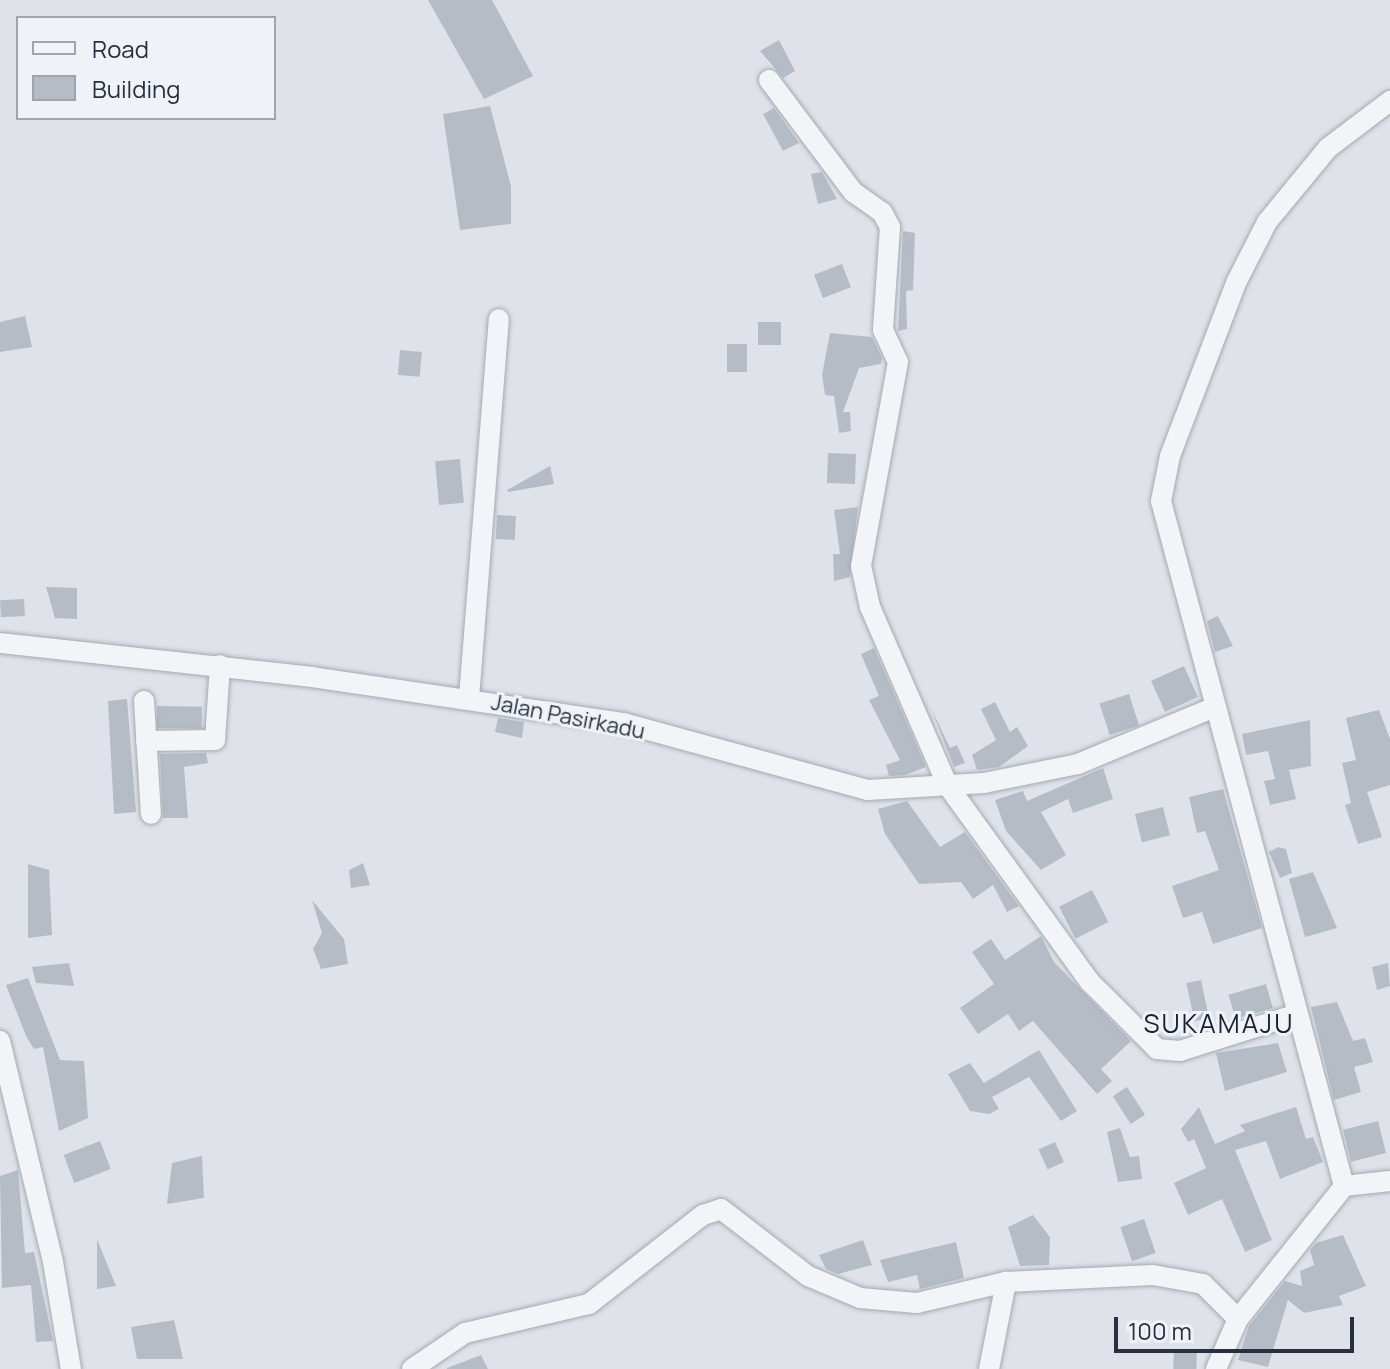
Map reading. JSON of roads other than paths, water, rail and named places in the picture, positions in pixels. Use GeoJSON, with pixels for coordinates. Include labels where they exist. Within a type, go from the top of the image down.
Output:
{"type":"FeatureCollection","features":[{"type":"Feature","properties":{"kind":"street"},"geometry":{"type":"LineString","coordinates":[[769,80],[853,192],[882,212],[890,227],[883,330],[897,371],[861,566],[870,607],[948,786],[1090,982],[1157,1049],[1180,1051],[1297,1014]]}},
{"type":"Feature","properties":{"kind":"street"},"geometry":{"type":"LineString","coordinates":[[1344,1186],[1166,528],[1163,480],[1237,281],[1267,222],[1328,148],[1390,101]]}},
{"type":"Feature","properties":{"kind":"street"},"geometry":{"type":"LineString","coordinates":[[469,698],[499,319]]}},
{"type":"Feature","properties":{"kind":"street","name":"Jalan Pasirkadu"},"geometry":{"type":"LineString","coordinates":[[0,643],[220,665],[469,698],[623,723],[868,790],[948,786],[1078,764],[1215,707]]}},
{"type":"Feature","properties":{"kind":"street"},"geometry":{"type":"LineString","coordinates":[[146,741],[217,738],[220,665]]}},
{"type":"Feature","properties":{"kind":"street"},"geometry":{"type":"LineString","coordinates":[[144,701],[151,814]]}},
{"type":"Feature","properties":{"kind":"street"},"geometry":{"type":"LineString","coordinates":[[0,1041],[53,1262],[71,1369]]}},
{"type":"Feature","properties":{"kind":"street"},"geometry":{"type":"LineString","coordinates":[[1216,1369],[1238,1319],[1344,1186],[1390,1181]]}},
{"type":"Feature","properties":{"kind":"street"},"geometry":{"type":"LineString","coordinates":[[412,1369],[465,1333],[589,1304],[703,1215],[721,1209],[808,1276],[860,1298],[917,1303],[1006,1282],[1165,1277],[1203,1284],[1238,1319]]}},
{"type":"Feature","properties":{"kind":"street"},"geometry":{"type":"LineString","coordinates":[[989,1369],[1006,1282]]}},
{"type":"Feature","properties":{"kind":"district","name":"SUKAMAJU"},"geometry":{"type":"Point","coordinates":[1219,1024]}}]}
